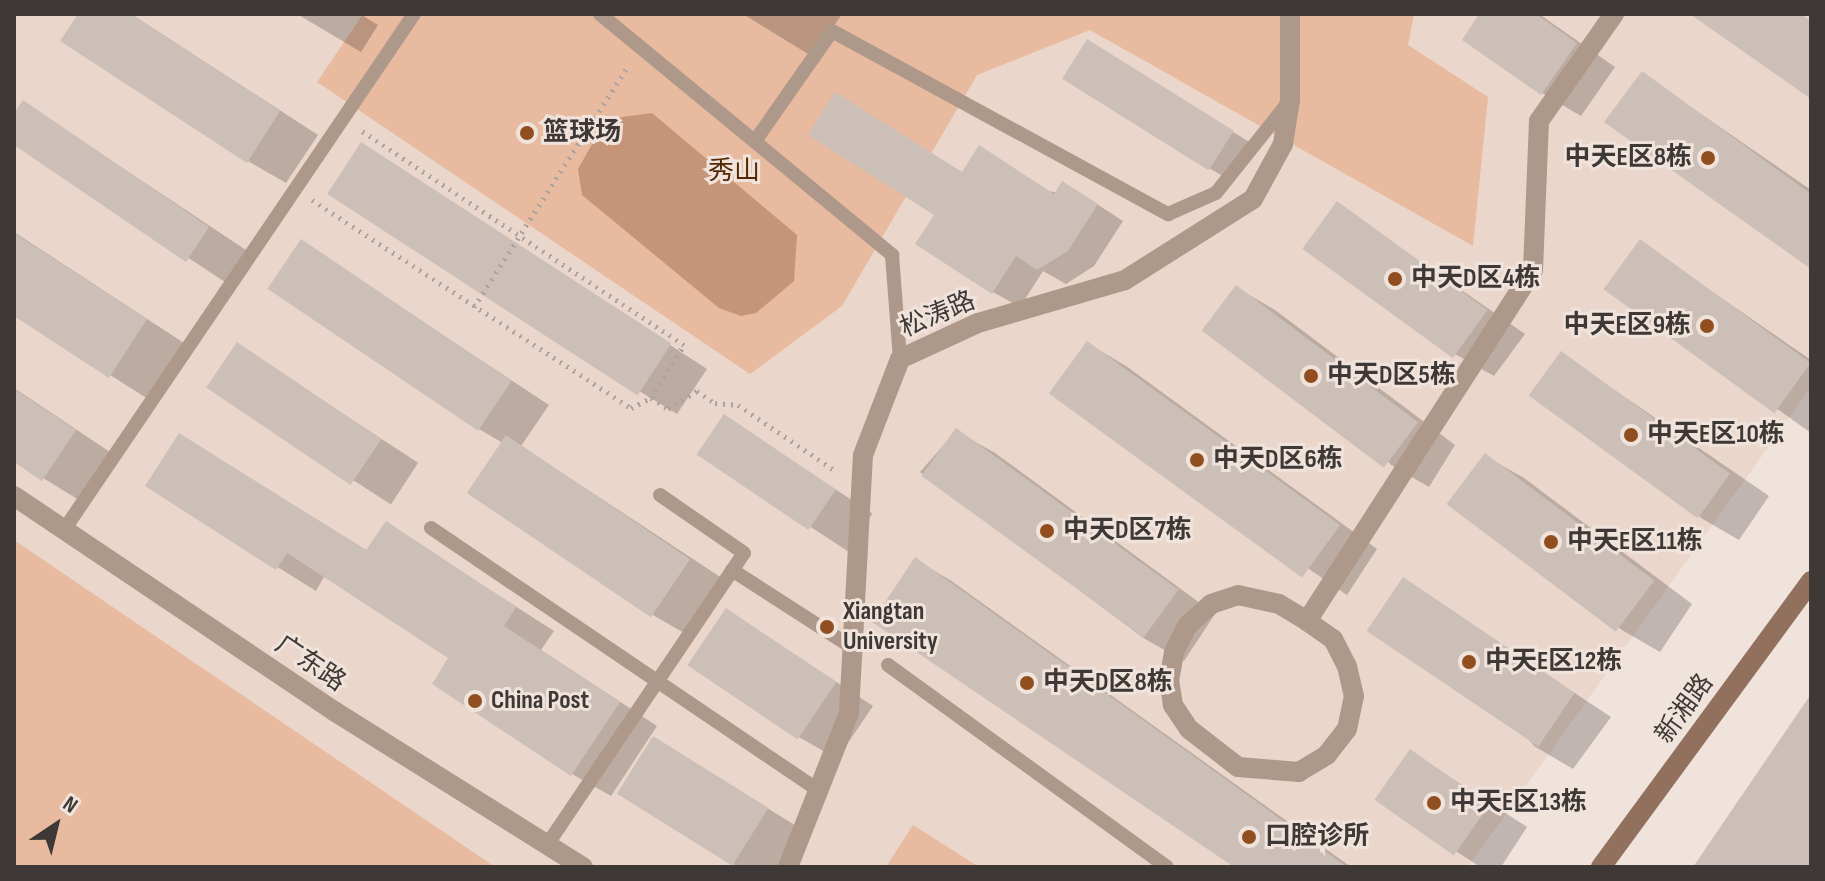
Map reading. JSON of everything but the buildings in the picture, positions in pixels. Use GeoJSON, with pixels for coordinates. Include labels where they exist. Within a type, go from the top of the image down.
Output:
{"type":"FeatureCollection","features":[{"type":"Feature","properties":{"kind":"main road","name":"新湘路"},"geometry":{"type":"LineString","coordinates":[[1601,867],[1811,581]]}},
{"type":"Feature","properties":{"kind":"street","name":"松涛路"},"geometry":{"type":"LineString","coordinates":[[788,867],[849,713],[863,455],[900,359],[978,323],[1125,280],[1253,199],[1283,144],[1290,100],[1290,14]]}},
{"type":"Feature","properties":{"kind":"street"},"geometry":{"type":"LineString","coordinates":[[1307,621],[1533,270],[1539,121],[1614,14]]}},
{"type":"Feature","properties":{"kind":"street","name":"广东路"},"geometry":{"type":"LineString","coordinates":[[14,496],[334,711],[583,867]]}},
{"type":"Feature","properties":{"kind":"street"},"geometry":{"type":"LineString","coordinates":[[1238,595],[1271,601],[1307,621],[1333,639],[1347,666],[1354,696],[1347,729],[1327,755],[1299,772],[1238,767],[1189,729],[1173,705],[1169,681],[1174,652],[1188,625],[1211,604],[1238,595]]}},
{"type":"Feature","properties":{"kind":"lane"},"geometry":{"type":"LineString","coordinates":[[64,530],[414,14]]}},
{"type":"Feature","properties":{"kind":"lane"},"geometry":{"type":"LineString","coordinates":[[600,14],[892,255],[900,359]]}},
{"type":"Feature","properties":{"kind":"lane"},"geometry":{"type":"LineString","coordinates":[[755,141],[832,31],[1168,214],[1216,193],[1290,100]]}},
{"type":"Feature","properties":{"kind":"lane"},"geometry":{"type":"LineString","coordinates":[[547,845],[744,553],[660,495]]}},
{"type":"Feature","properties":{"kind":"lane"},"geometry":{"type":"LineString","coordinates":[[431,528],[819,791]]}},
{"type":"Feature","properties":{"kind":"lane"},"geometry":{"type":"LineString","coordinates":[[732,570],[853,648]]}},
{"type":"Feature","properties":{"kind":"lane"},"geometry":{"type":"LineString","coordinates":[[888,665],[1167,867]]}},
{"type":"Feature","properties":{"kind":"path"},"geometry":{"type":"LineString","coordinates":[[474,307],[641,48]]}},
{"type":"Feature","properties":{"kind":"path"},"geometry":{"type":"LineString","coordinates":[[295,189],[631,408],[651,398],[684,345],[344,118]]}},
{"type":"Feature","properties":{"kind":"path"},"geometry":{"type":"LineString","coordinates":[[651,398],[668,409],[697,391],[715,403],[738,405],[862,488]]}},
{"type":"Feature","properties":{"kind":"shaded area","name":"Xiangtan University"},"geometry":{"type":"Polygon","coordinates":[[[14,14],[1811,14],[1811,387],[1468,867],[14,867],[14,14]]]}},
{"type":"Feature","properties":{"kind":"shaded area"},"geometry":{"type":"Polygon","coordinates":[[[652,113],[797,235],[794,281],[756,313],[741,316],[719,308],[582,195],[578,169],[600,130],[622,117],[652,113]]]}},
{"type":"Feature","properties":{"kind":"green space","name":"秀山"},"geometry":{"type":"Polygon","coordinates":[[[363,14],[1414,14],[1408,45],[1488,97],[1473,246],[1090,30],[977,75],[842,306],[750,374],[317,82],[363,14]]]}},
{"type":"Feature","properties":{"kind":"green space"},"geometry":{"type":"Polygon","coordinates":[[[14,540],[495,867],[14,867],[14,540]]]}},
{"type":"Feature","properties":{"kind":"green space"},"geometry":{"type":"Polygon","coordinates":[[[913,825],[979,867],[886,867],[913,825]]]}},
{"type":"Feature","properties":{"kind":"place","name":"篮球场"},"geometry":{"type":"Point","coordinates":[527,133]}},
{"type":"Feature","properties":{"kind":"place","name":"中天E区8栋"},"geometry":{"type":"Point","coordinates":[1708,158]}},
{"type":"Feature","properties":{"kind":"place","name":"中天D区4栋"},"geometry":{"type":"Point","coordinates":[1395,279]}},
{"type":"Feature","properties":{"kind":"place","name":"中天E区9栋"},"geometry":{"type":"Point","coordinates":[1707,326]}},
{"type":"Feature","properties":{"kind":"place","name":"中天D区5栋"},"geometry":{"type":"Point","coordinates":[1311,376]}},
{"type":"Feature","properties":{"kind":"place","name":"中天E区10栋"},"geometry":{"type":"Point","coordinates":[1631,435]}},
{"type":"Feature","properties":{"kind":"place","name":"中天D区6栋"},"geometry":{"type":"Point","coordinates":[1197,460]}},
{"type":"Feature","properties":{"kind":"place","name":"中天D区7栋"},"geometry":{"type":"Point","coordinates":[1047,531]}},
{"type":"Feature","properties":{"kind":"place","name":"中天E区11栋"},"geometry":{"type":"Point","coordinates":[1551,542]}},
{"type":"Feature","properties":{"kind":"place","name":"Xiangtan University"},"geometry":{"type":"Point","coordinates":[827,627]}},
{"type":"Feature","properties":{"kind":"place","name":"中天E区12栋"},"geometry":{"type":"Point","coordinates":[1469,662]}},
{"type":"Feature","properties":{"kind":"place","name":"中天D区8栋"},"geometry":{"type":"Point","coordinates":[1027,683]}},
{"type":"Feature","properties":{"kind":"place","name":"China Post"},"geometry":{"type":"Point","coordinates":[475,701]}},
{"type":"Feature","properties":{"kind":"place","name":"中天E区13栋"},"geometry":{"type":"Point","coordinates":[1434,803]}},
{"type":"Feature","properties":{"kind":"place","name":"口腔诊所"},"geometry":{"type":"Point","coordinates":[1249,837]}}]}
